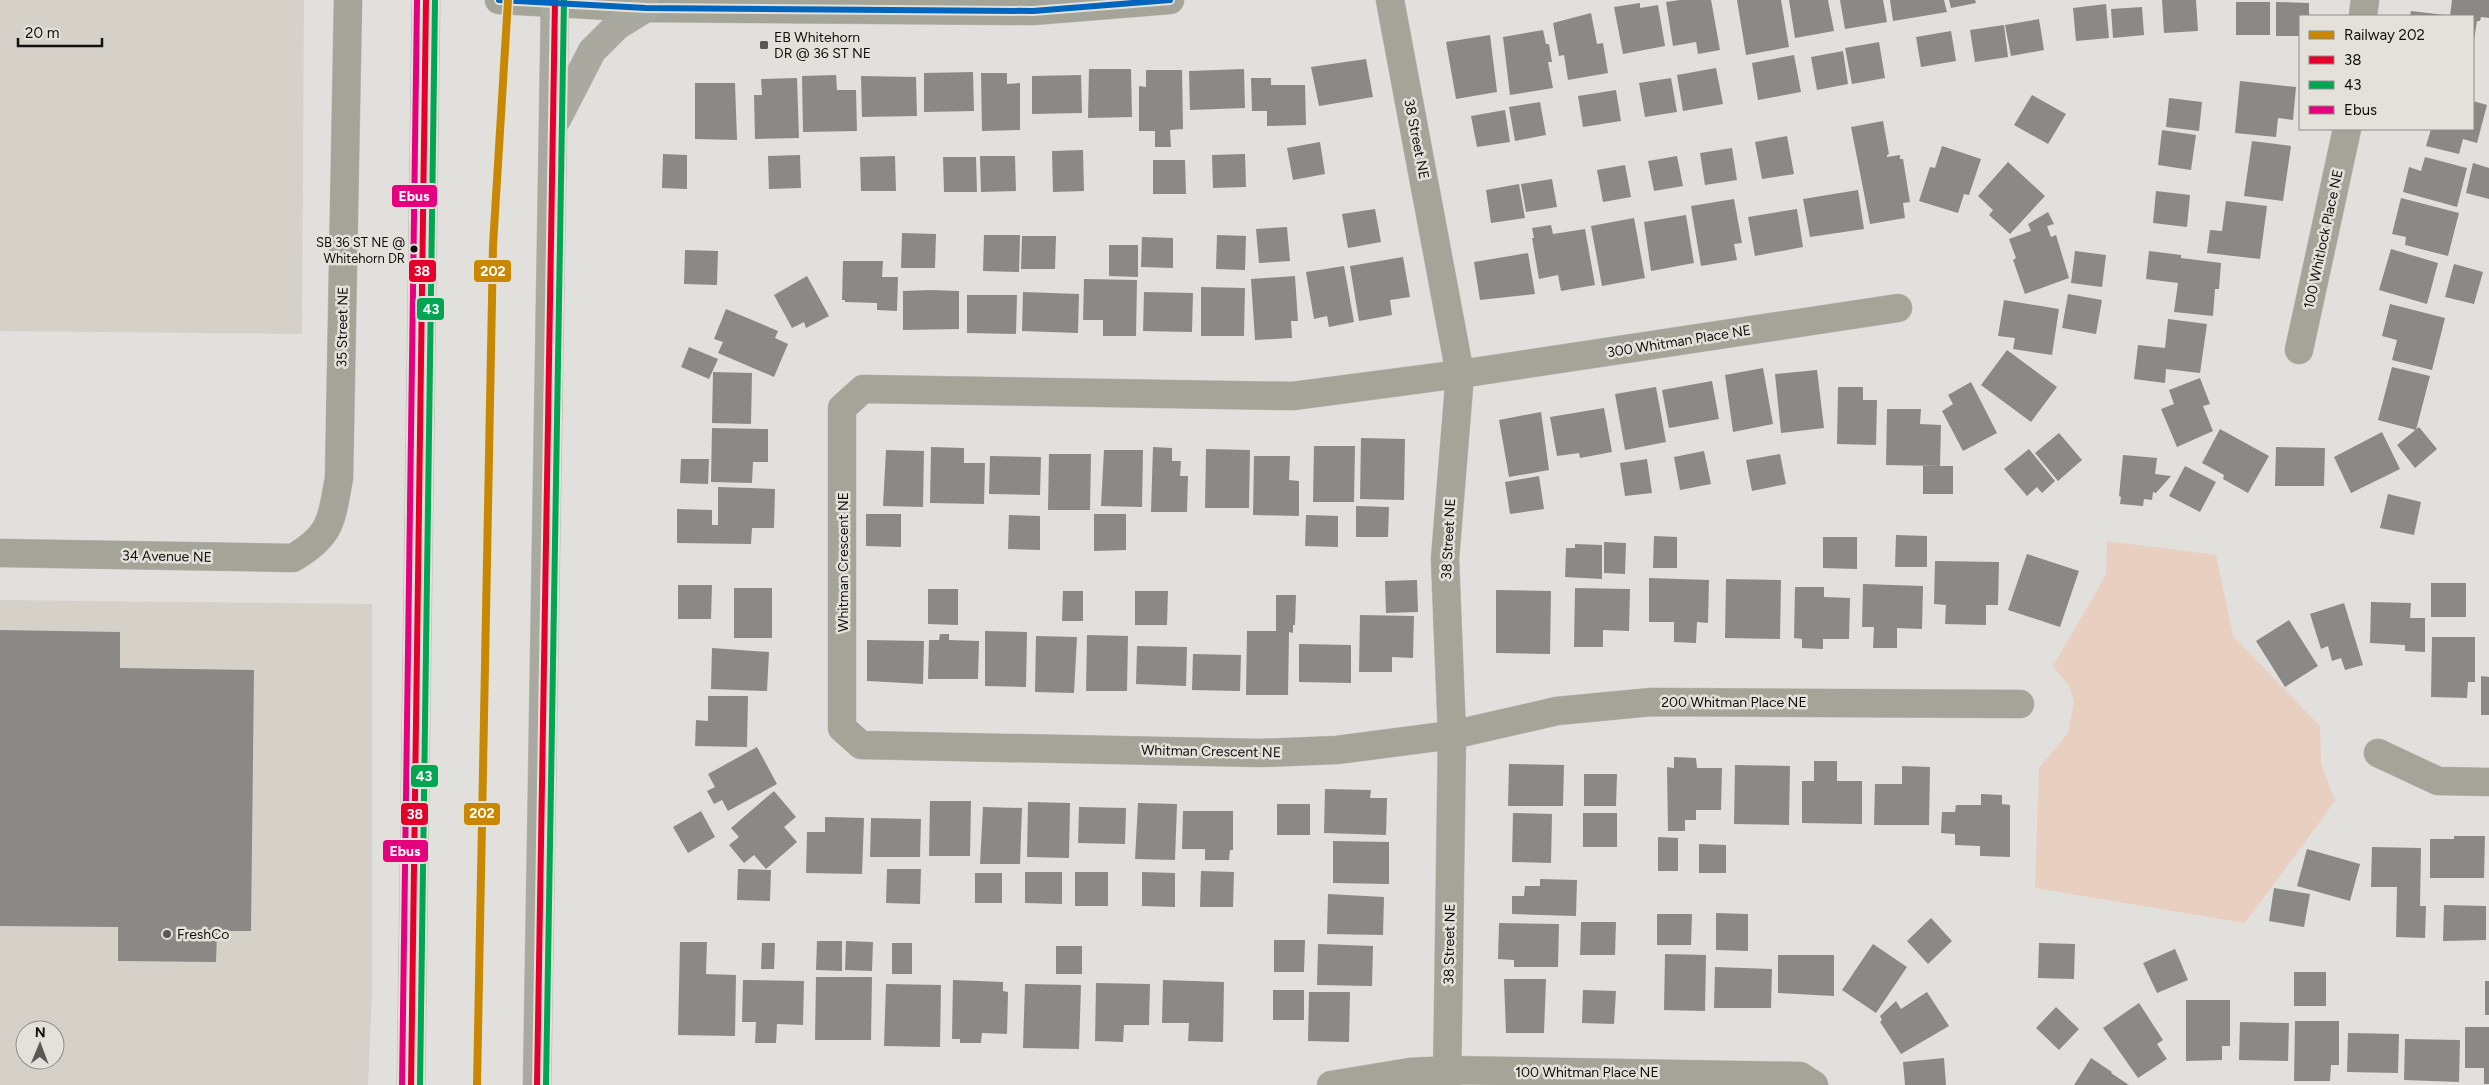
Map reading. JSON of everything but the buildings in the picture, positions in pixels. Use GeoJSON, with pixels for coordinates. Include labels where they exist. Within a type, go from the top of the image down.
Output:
{"type":"FeatureCollection","features":[{"type":"Feature","properties":{"kind":"main road"},"geometry":{"type":"LineString","coordinates":[[411,1085],[426,0]]}},
{"type":"Feature","properties":{"kind":"main road"},"geometry":{"type":"LineString","coordinates":[[537,1085],[555,2]]}},
{"type":"Feature","properties":{"kind":"main road"},"geometry":{"type":"LineString","coordinates":[[554,124],[592,51],[617,26],[646,8]]}},
{"type":"Feature","properties":{"kind":"street","name":"35 Street NE"},"geometry":{"type":"LineString","coordinates":[[326,532],[333,511],[339,478],[348,0]]}},
{"type":"Feature","properties":{"kind":"street"},"geometry":{"type":"LineString","coordinates":[[499,0],[646,8],[1033,11],[1170,0]]}},
{"type":"Feature","properties":{"kind":"street","name":"38 Street NE"},"geometry":{"type":"LineString","coordinates":[[1390,0],[1460,374],[1445,559],[1452,734],[1447,1077]]}},
{"type":"Feature","properties":{"kind":"street"},"geometry":{"type":"LineString","coordinates":[[2364,15],[2365,0]]}},
{"type":"Feature","properties":{"kind":"street","name":"100 Whitlock Place NE"},"geometry":{"type":"LineString","coordinates":[[2299,350],[2347,130]]}},
{"type":"Feature","properties":{"kind":"street","name":"300 Whitman Place NE"},"geometry":{"type":"LineString","coordinates":[[1460,374],[1898,308]]}},
{"type":"Feature","properties":{"kind":"street","name":"Whitman Crescent NE"},"geometry":{"type":"LineString","coordinates":[[1452,734],[1337,750],[1261,752],[861,745],[842,728],[842,408],[863,388],[1293,396],[1460,374]]}},
{"type":"Feature","properties":{"kind":"street","name":"34 Avenue NE"},"geometry":{"type":"LineString","coordinates":[[0,553],[292,558],[312,546],[326,532]]}},
{"type":"Feature","properties":{"kind":"street","name":"200 Whitman Place NE"},"geometry":{"type":"LineString","coordinates":[[1452,734],[1557,711],[1651,702],[2020,704]]}},
{"type":"Feature","properties":{"kind":"street"},"geometry":{"type":"LineString","coordinates":[[2378,753],[2438,781],[2489,782]]}},
{"type":"Feature","properties":{"kind":"street","name":"100 Whitman Place NE"},"geometry":{"type":"LineString","coordinates":[[1331,1085],[1410,1072],[1447,1077],[1800,1076],[1814,1085]]}},
{"type":"Feature","properties":{"kind":"shaded area"},"geometry":{"type":"Polygon","coordinates":[[[0,0],[304,0],[302,334],[0,331],[0,0]]]}},
{"type":"Feature","properties":{"kind":"shaded area"},"geometry":{"type":"Polygon","coordinates":[[[2107,541],[2216,555],[2233,636],[2320,726],[2321,764],[2335,801],[2245,923],[2035,888],[2039,768],[2068,733],[2074,701],[2069,686],[2053,666],[2106,575],[2107,541]]]}},
{"type":"Feature","properties":{"kind":"shaded area"},"geometry":{"type":"Polygon","coordinates":[[[0,600],[372,604],[372,994],[368,1085],[0,1085],[0,600]]]}},
{"type":"Feature","properties":{"kind":"rail line","name":"202"},"geometry":{"type":"LineString","coordinates":[[477,1085],[493,246],[508,0]]}},
{"type":"Feature","properties":{"kind":"transit line","name":"Ebus"},"geometry":{"type":"LineString","coordinates":[[402,1085],[417,0]]}},
{"type":"Feature","properties":{"kind":"transit line","name":"38"},"geometry":{"type":"LineString","coordinates":[[411,1085],[426,0]]}},
{"type":"Feature","properties":{"kind":"transit line","name":"43"},"geometry":{"type":"LineString","coordinates":[[420,1085],[435,0]]}},
{"type":"Feature","properties":{"kind":"transit line"},"geometry":{"type":"LineString","coordinates":[[499,0],[646,8],[1033,11],[1170,0]]}},
{"type":"Feature","properties":{"kind":"transit line","name":"38"},"geometry":{"type":"LineString","coordinates":[[537,1085],[555,0]]}},
{"type":"Feature","properties":{"kind":"transit line","name":"43"},"geometry":{"type":"LineString","coordinates":[[546,1085],[564,0]]}},
{"type":"Feature","properties":{"kind":"place","name":"EB Whitehorn DR @ 36 ST NE"},"geometry":{"type":"Point","coordinates":[764,45]}},
{"type":"Feature","properties":{"kind":"place","name":"SB 36 ST NE @ Whitehorn DR"},"geometry":{"type":"Point","coordinates":[414,249]}},
{"type":"Feature","properties":{"kind":"place","name":"FreshCo"},"geometry":{"type":"Point","coordinates":[167,934]}}]}
